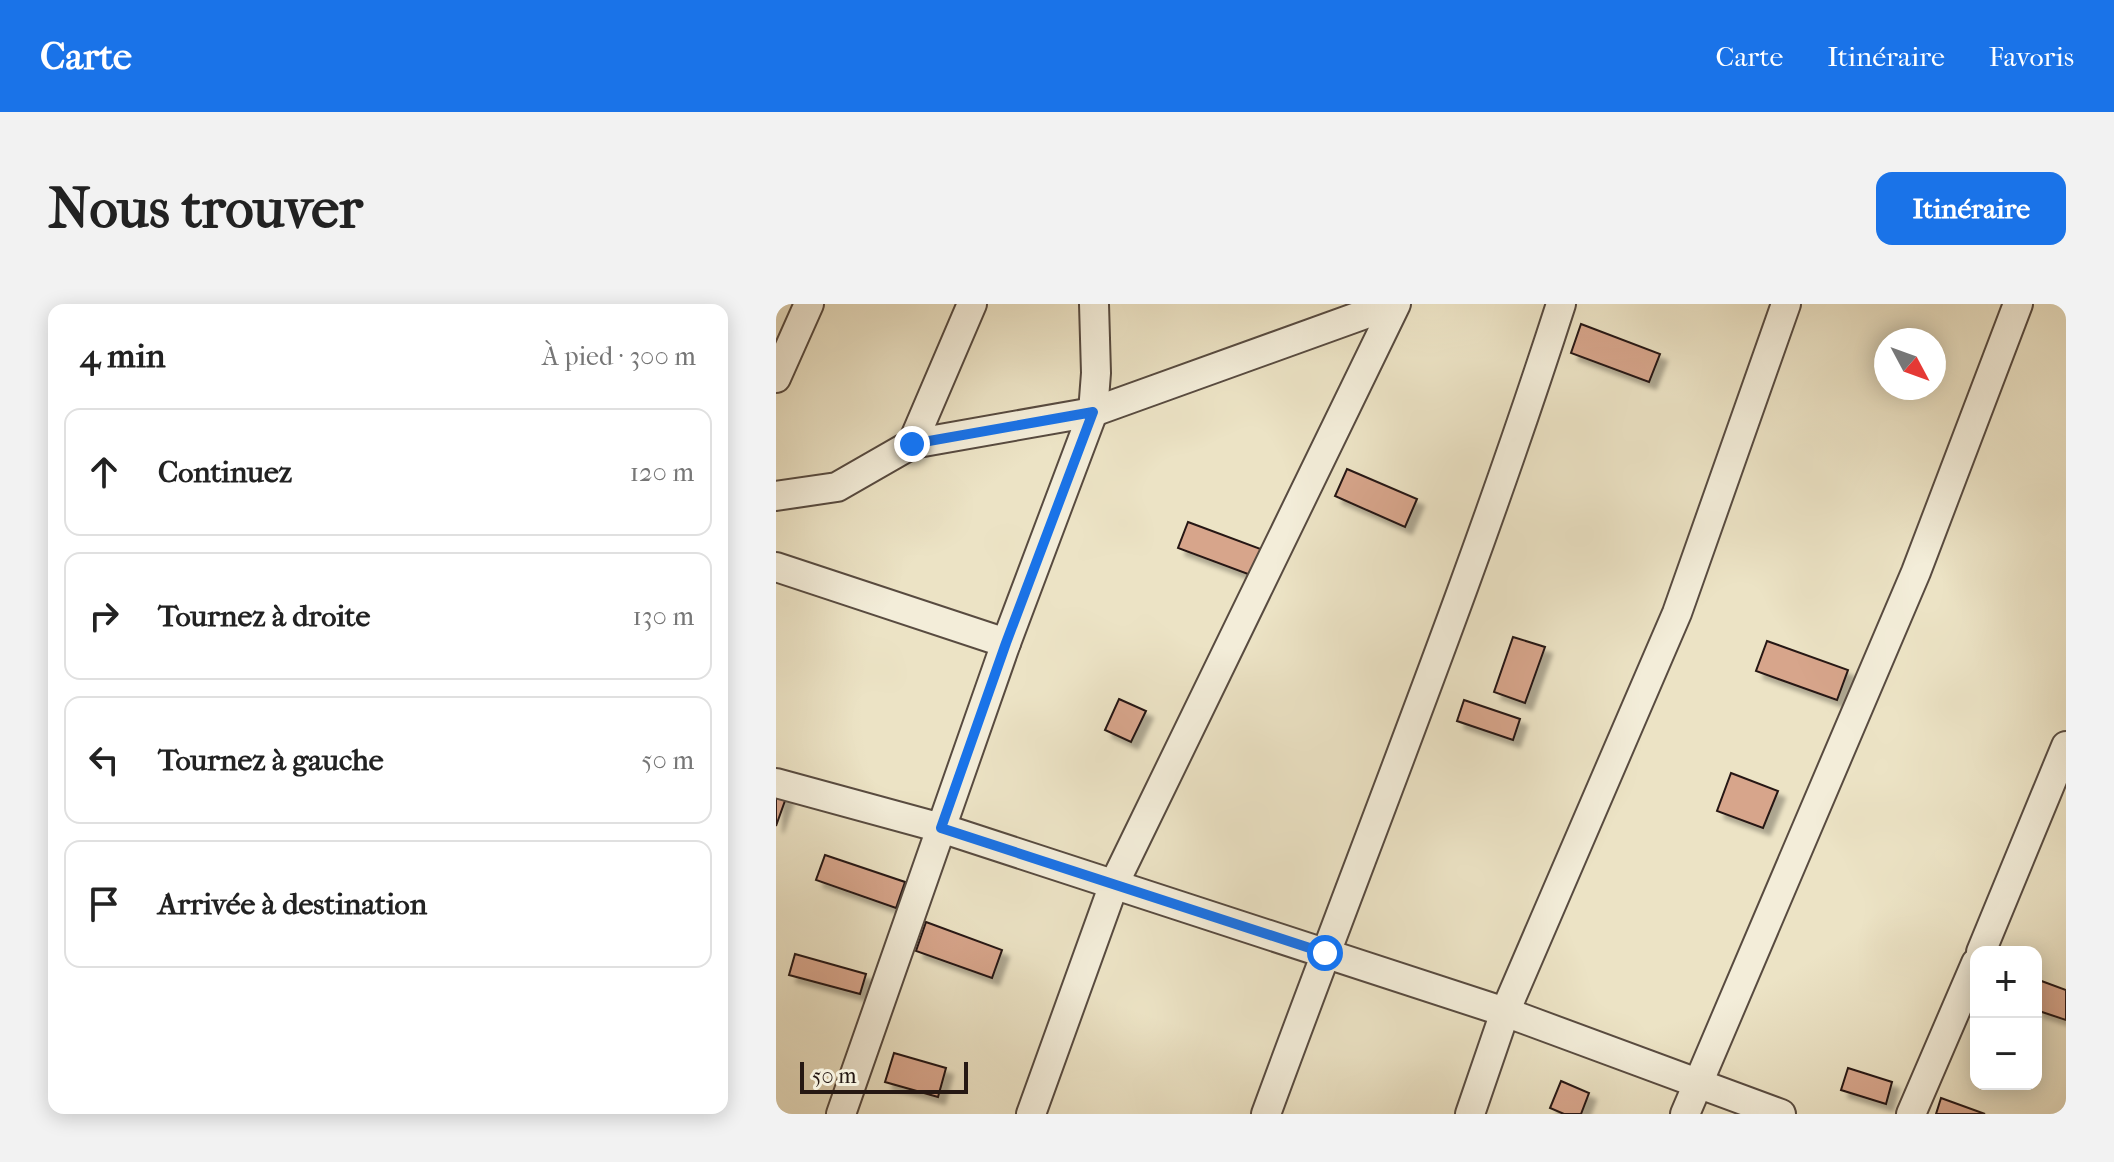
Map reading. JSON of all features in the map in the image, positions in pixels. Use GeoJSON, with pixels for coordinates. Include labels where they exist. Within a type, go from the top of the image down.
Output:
{"type":"FeatureCollection","features":[{"type":"Feature","properties":{"kind":"street"},"geometry":{"type":"LineString","coordinates":[[776,378],[809,304]]}},
{"type":"Feature","properties":{"kind":"street"},"geometry":{"type":"LineString","coordinates":[[912,444],[972,304]]}},
{"type":"Feature","properties":{"kind":"street"},"geometry":{"type":"LineString","coordinates":[[841,1114],[1006,643],[1093,412],[1096,373],[1094,304]]}},
{"type":"Feature","properties":{"kind":"street"},"geometry":{"type":"LineString","coordinates":[[776,496],[837,487],[912,444],[1093,412],[1395,304]]}},
{"type":"Feature","properties":{"kind":"street"},"geometry":{"type":"LineString","coordinates":[[1031,1114],[1114,884],[1395,304]]}},
{"type":"Feature","properties":{"kind":"street"},"geometry":{"type":"LineString","coordinates":[[1266,1114],[1442,649],[1532,396],[1561,304]]}},
{"type":"Feature","properties":{"kind":"street"},"geometry":{"type":"LineString","coordinates":[[1470,1114],[1505,1012],[1677,613],[1786,304]]}},
{"type":"Feature","properties":{"kind":"street"},"geometry":{"type":"LineString","coordinates":[[1685,1114],[1916,572],[2018,304]]}},
{"type":"Feature","properties":{"kind":"street"},"geometry":{"type":"LineString","coordinates":[[776,567],[1006,643]]}},
{"type":"Feature","properties":{"kind":"street"},"geometry":{"type":"LineString","coordinates":[[1983,946],[2066,746]]}},
{"type":"Feature","properties":{"kind":"street"},"geometry":{"type":"LineString","coordinates":[[776,783],[941,828],[1505,1012],[1781,1114]]}},
{"type":"Feature","properties":{"kind":"street"},"geometry":{"type":"LineString","coordinates":[[1911,1114],[1970,977]]}},
{"type":"Feature","properties":{"kind":"building"},"geometry":{"type":"Polygon","coordinates":[[[1581,324],[1660,354],[1649,382],[1571,353],[1581,324]]]}},
{"type":"Feature","properties":{"kind":"building"},"geometry":{"type":"Polygon","coordinates":[[[1347,469],[1417,499],[1405,527],[1335,496],[1347,469]]]}},
{"type":"Feature","properties":{"kind":"building"},"geometry":{"type":"Polygon","coordinates":[[[1188,522],[1266,551],[1256,577],[1178,548],[1188,522]]]}},
{"type":"Feature","properties":{"kind":"building"},"geometry":{"type":"Polygon","coordinates":[[[1513,637],[1545,647],[1525,703],[1494,692],[1513,637]]]}},
{"type":"Feature","properties":{"kind":"building"},"geometry":{"type":"Polygon","coordinates":[[[1767,641],[1848,670],[1837,700],[1756,671],[1767,641]]]}},
{"type":"Feature","properties":{"kind":"building"},"geometry":{"type":"Polygon","coordinates":[[[1119,699],[1146,711],[1131,742],[1105,730],[1119,699]]]}},
{"type":"Feature","properties":{"kind":"building"},"geometry":{"type":"Polygon","coordinates":[[[1464,700],[1520,719],[1513,740],[1457,721],[1464,700]]]}},
{"type":"Feature","properties":{"kind":"building"},"geometry":{"type":"Polygon","coordinates":[[[1731,773],[1778,791],[1763,828],[1717,811],[1731,773]]]}},
{"type":"Feature","properties":{"kind":"building"},"geometry":{"type":"Polygon","coordinates":[[[776,791],[787,795],[776,826],[776,791]]]}},
{"type":"Feature","properties":{"kind":"building"},"geometry":{"type":"Polygon","coordinates":[[[825,855],[905,882],[896,908],[816,880],[825,855]]]}},
{"type":"Feature","properties":{"kind":"building"},"geometry":{"type":"Polygon","coordinates":[[[926,922],[1002,950],[992,978],[916,951],[926,922]]]}},
{"type":"Feature","properties":{"kind":"building"},"geometry":{"type":"Polygon","coordinates":[[[795,954],[866,974],[860,994],[789,975],[795,954]]]}},
{"type":"Feature","properties":{"kind":"building"},"geometry":{"type":"Polygon","coordinates":[[[2042,981],[2066,990],[2066,1020],[2042,1012],[2042,981]]]}},
{"type":"Feature","properties":{"kind":"building"},"geometry":{"type":"Polygon","coordinates":[[[894,1053],[946,1068],[938,1097],[885,1082],[894,1053]]]}},
{"type":"Feature","properties":{"kind":"building"},"geometry":{"type":"Polygon","coordinates":[[[1848,1068],[1892,1082],[1886,1104],[1841,1090],[1848,1068]]]}},
{"type":"Feature","properties":{"kind":"building"},"geometry":{"type":"Polygon","coordinates":[[[1561,1081],[1589,1093],[1581,1114],[1564,1114],[1550,1108],[1561,1081]]]}},
{"type":"Feature","properties":{"kind":"building"},"geometry":{"type":"Polygon","coordinates":[[[1941,1098],[1985,1114],[1936,1114],[1941,1098]]]}},
{"type":"Feature","properties":{"kind":"route"},"geometry":{"type":"LineString","coordinates":[[912,444],[1093,412],[1006,643],[941,828],[1325,953]]}}]}
